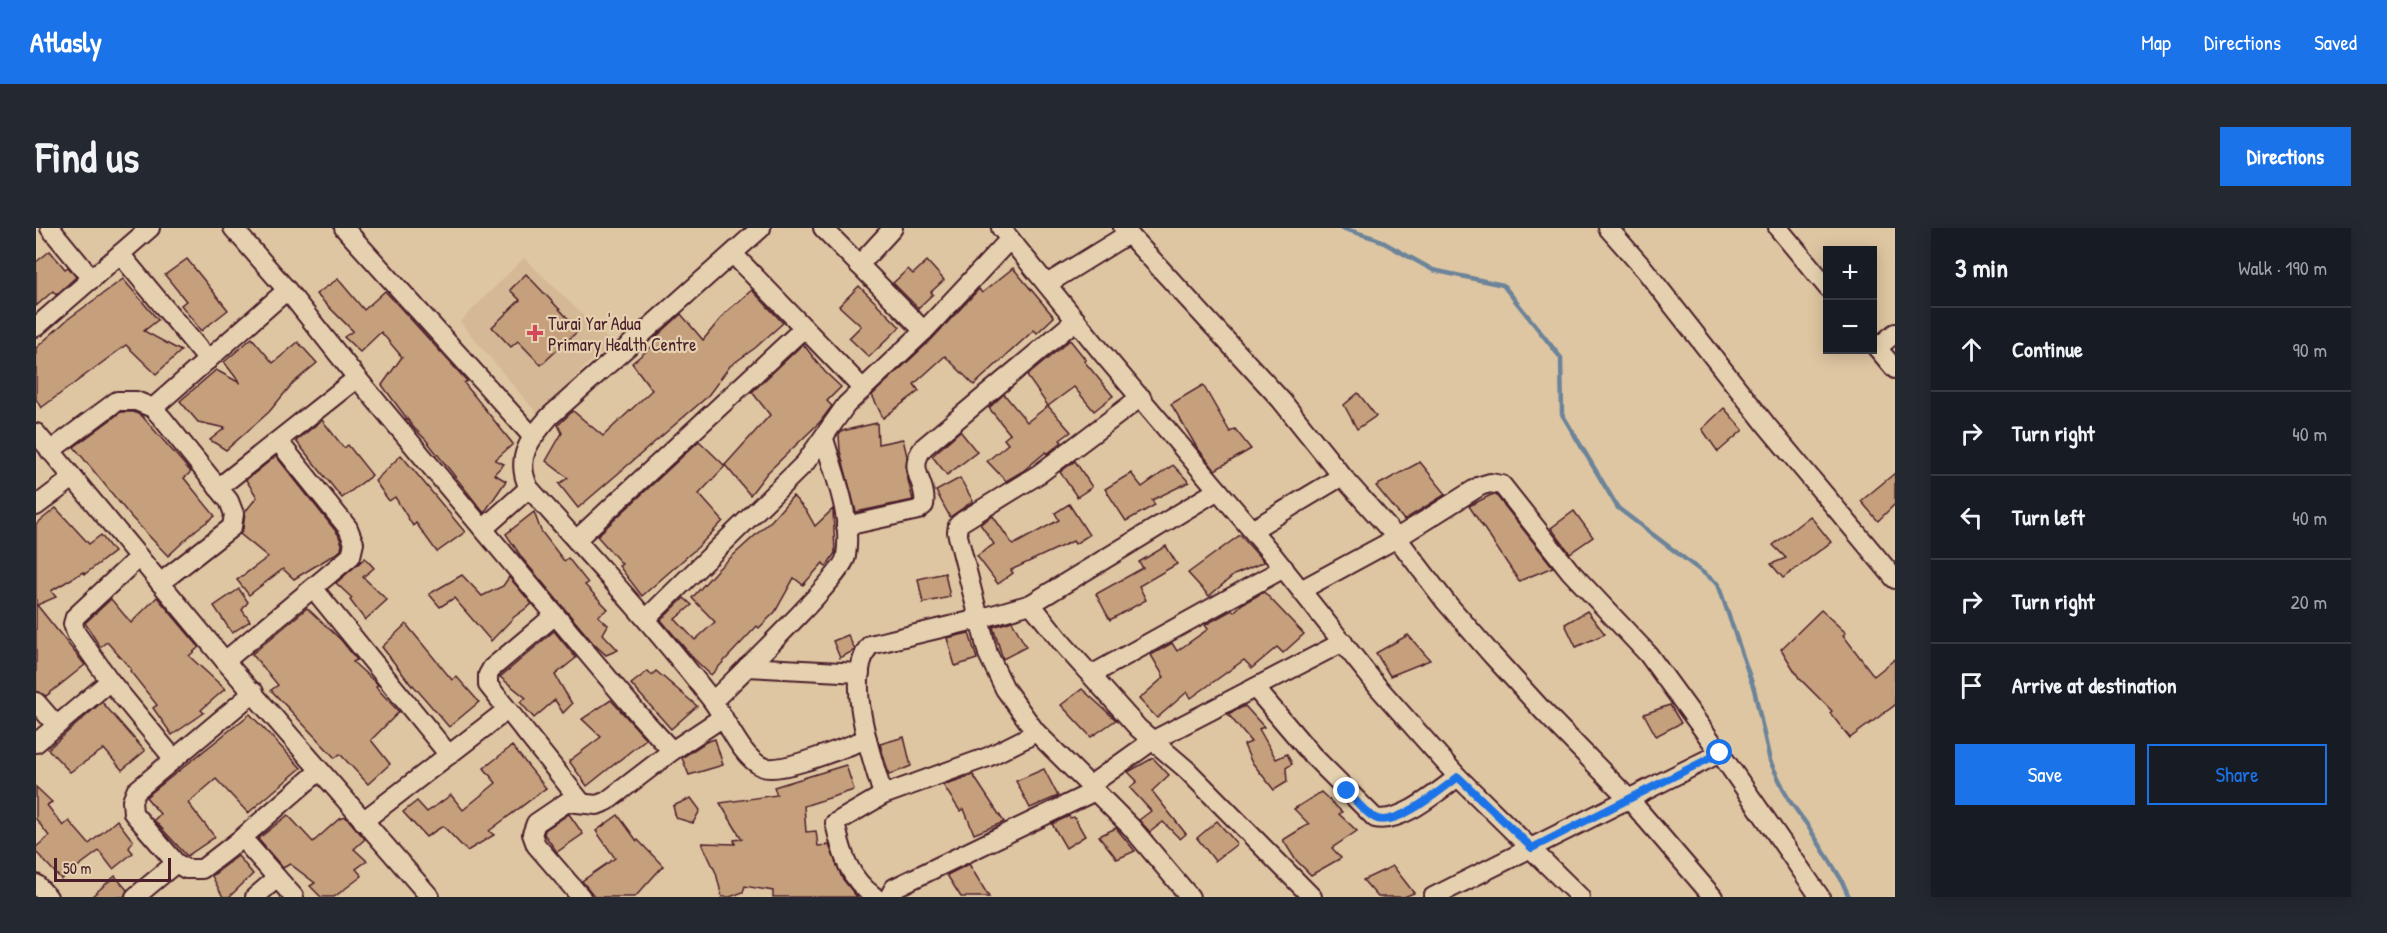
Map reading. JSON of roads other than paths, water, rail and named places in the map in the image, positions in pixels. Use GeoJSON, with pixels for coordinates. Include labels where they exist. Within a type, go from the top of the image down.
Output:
{"type":"FeatureCollection","features":[{"type":"Feature","properties":{"kind":"street"},"geometry":{"type":"LineString","coordinates":[[50,228],[92,279]]}},
{"type":"Feature","properties":{"kind":"street"},"geometry":{"type":"LineString","coordinates":[[36,327],[150,228]]}},
{"type":"Feature","properties":{"kind":"street"},"geometry":{"type":"LineString","coordinates":[[233,228],[287,290],[357,378],[555,615],[672,751]]}},
{"type":"Feature","properties":{"kind":"street"},"geometry":{"type":"LineString","coordinates":[[344,228],[532,436]]}},
{"type":"Feature","properties":{"kind":"street"},"geometry":{"type":"LineString","coordinates":[[761,228],[571,396],[532,436],[524,456],[522,475],[529,488],[646,619],[713,701],[752,761],[766,768],[790,765],[867,739]]}},
{"type":"Feature","properties":{"kind":"street"},"geometry":{"type":"LineString","coordinates":[[824,228],[924,331]]}},
{"type":"Feature","properties":{"kind":"street"},"geometry":{"type":"LineString","coordinates":[[859,265],[893,228]]}},
{"type":"Feature","properties":{"kind":"street"},"geometry":{"type":"LineString","coordinates":[[1608,228],[1645,270],[1768,427],[1895,579]]}},
{"type":"Feature","properties":{"kind":"street"},"geometry":{"type":"LineString","coordinates":[[1047,284],[1125,231],[1281,400],[1492,655],[1629,799],[1713,897]]}},
{"type":"Feature","properties":{"kind":"street"},"geometry":{"type":"LineString","coordinates":[[1789,232],[1823,282]]}},
{"type":"Feature","properties":{"kind":"street"},"geometry":{"type":"LineString","coordinates":[[646,619],[805,463],[846,405],[924,331],[1006,234],[1284,568],[1378,687],[1458,777],[1580,897]]}},
{"type":"Feature","properties":{"kind":"street"},"geometry":{"type":"LineString","coordinates":[[120,254],[208,360]]}},
{"type":"Feature","properties":{"kind":"street"},"geometry":{"type":"LineString","coordinates":[[733,254],[863,389]]}},
{"type":"Feature","properties":{"kind":"street"},"geometry":{"type":"LineString","coordinates":[[153,408],[287,290]]}},
{"type":"Feature","properties":{"kind":"street"},"geometry":{"type":"LineString","coordinates":[[846,526],[918,510],[924,506],[925,499],[915,467],[917,456],[924,447],[1076,320]]}},
{"type":"Feature","properties":{"kind":"street"},"geometry":{"type":"LineString","coordinates":[[576,540],[804,328]]}},
{"type":"Feature","properties":{"kind":"street"},"geometry":{"type":"LineString","coordinates":[[1877,344],[1895,333]]}},
{"type":"Feature","properties":{"kind":"street"},"geometry":{"type":"LineString","coordinates":[[1877,347],[1895,369]]}},
{"type":"Feature","properties":{"kind":"street"},"geometry":{"type":"LineString","coordinates":[[218,488],[357,378]]}},
{"type":"Feature","properties":{"kind":"street"},"geometry":{"type":"LineString","coordinates":[[1141,397],[1039,474],[958,525],[957,532],[988,654],[1005,689],[1035,731],[1131,826],[1190,897]]}},
{"type":"Feature","properties":{"kind":"street"},"geometry":{"type":"LineString","coordinates":[[50,451],[117,401],[136,401],[153,408],[229,501],[234,514],[232,527],[160,583]]}},
{"type":"Feature","properties":{"kind":"street"},"geometry":{"type":"LineString","coordinates":[[36,433],[225,662],[254,692],[430,897]]}},
{"type":"Feature","properties":{"kind":"street"},"geometry":{"type":"LineString","coordinates":[[713,701],[841,569],[846,558],[844,506],[824,439]]}},
{"type":"Feature","properties":{"kind":"street"},"geometry":{"type":"LineString","coordinates":[[225,662],[351,556],[354,543],[348,528],[278,441]]}},
{"type":"Feature","properties":{"kind":"street"},"geometry":{"type":"LineString","coordinates":[[1252,530],[1342,476]]}},
{"type":"Feature","properties":{"kind":"street"},"geometry":{"type":"LineString","coordinates":[[36,506],[73,478]]}},
{"type":"Feature","properties":{"kind":"street"},"geometry":{"type":"LineString","coordinates":[[1302,590],[1397,538],[1480,486],[1490,483],[1502,485],[1570,571],[1648,654],[1820,897]]}},
{"type":"Feature","properties":{"kind":"street"},"geometry":{"type":"LineString","coordinates":[[483,529],[529,488]]}},
{"type":"Feature","properties":{"kind":"street"},"geometry":{"type":"LineString","coordinates":[[883,795],[867,739],[860,698],[860,673],[865,651],[870,645],[1031,604],[1218,490]]}},
{"type":"Feature","properties":{"kind":"street"},"geometry":{"type":"LineString","coordinates":[[139,557],[75,617],[73,624],[86,650],[173,758]]}},
{"type":"Feature","properties":{"kind":"street"},"geometry":{"type":"LineString","coordinates":[[1091,675],[1284,568]]}},
{"type":"Feature","properties":{"kind":"street"},"geometry":{"type":"LineString","coordinates":[[313,588],[449,755]]}},
{"type":"Feature","properties":{"kind":"street"},"geometry":{"type":"LineString","coordinates":[[1031,604],[1091,675],[1152,741],[1186,769],[1312,897]]}},
{"type":"Feature","properties":{"kind":"street"},"geometry":{"type":"LineString","coordinates":[[555,615],[492,668],[488,675],[488,685],[582,803]]}},
{"type":"Feature","properties":{"kind":"street"},"geometry":{"type":"LineString","coordinates":[[889,897],[894,888],[1092,789],[1152,741],[1343,642]]}},
{"type":"Feature","properties":{"kind":"street"},"geometry":{"type":"LineString","coordinates":[[747,667],[860,673]]}},
{"type":"Feature","properties":{"kind":"street"},"geometry":{"type":"LineString","coordinates":[[36,742],[110,681]]}},
{"type":"Feature","properties":{"kind":"street"},"geometry":{"type":"LineString","coordinates":[[1254,688],[1312,754],[1376,818],[1385,821],[1394,818],[1413,808],[1458,777]]}},
{"type":"Feature","properties":{"kind":"street"},"geometry":{"type":"LineString","coordinates":[[254,692],[136,790],[132,801],[133,813],[176,863],[186,868],[202,868],[242,838],[320,771]]}},
{"type":"Feature","properties":{"kind":"street"},"geometry":{"type":"LineString","coordinates":[[36,702],[56,725]]}},
{"type":"Feature","properties":{"kind":"street"},"geometry":{"type":"LineString","coordinates":[[363,821],[507,710]]}},
{"type":"Feature","properties":{"kind":"street"},"geometry":{"type":"LineString","coordinates":[[580,897],[536,845],[532,834],[536,823],[567,802],[597,805],[607,801],[672,751],[723,717]]}},
{"type":"Feature","properties":{"kind":"street"},"geometry":{"type":"LineString","coordinates":[[875,897],[856,879],[844,859],[835,823],[883,795],[988,757],[1035,731]]}},
{"type":"Feature","properties":{"kind":"street"},"geometry":{"type":"LineString","coordinates":[[1433,897],[1720,753]]}},
{"type":"Feature","properties":{"kind":"street"},"geometry":{"type":"LineString","coordinates":[[242,838],[294,897]]}},
{"type":"Feature","properties":{"kind":"street"},"geometry":{"type":"LineString","coordinates":[[135,897],[176,863]]}},
{"type":"Feature","properties":{"kind":"street"},"geometry":{"type":"LineString","coordinates":[[255,897],[277,878]]}},
{"type":"Feature","properties":{"kind":"street"},"geometry":{"type":"LineString","coordinates":[[36,884],[48,897]]}},
{"type":"Feature","properties":{"kind":"waterway"},"geometry":{"type":"LineString","coordinates":[[1342,228],[1377,239],[1433,270],[1503,285],[1561,358],[1562,414],[1618,508],[1718,584],[1754,689],[1770,761],[1789,800],[1841,879],[1849,897]]}},
{"type":"Feature","properties":{"kind":"place","name":"Turai Yar'Adua Primary Health Centre"},"geometry":{"type":"Point","coordinates":[535,333]}}]}
